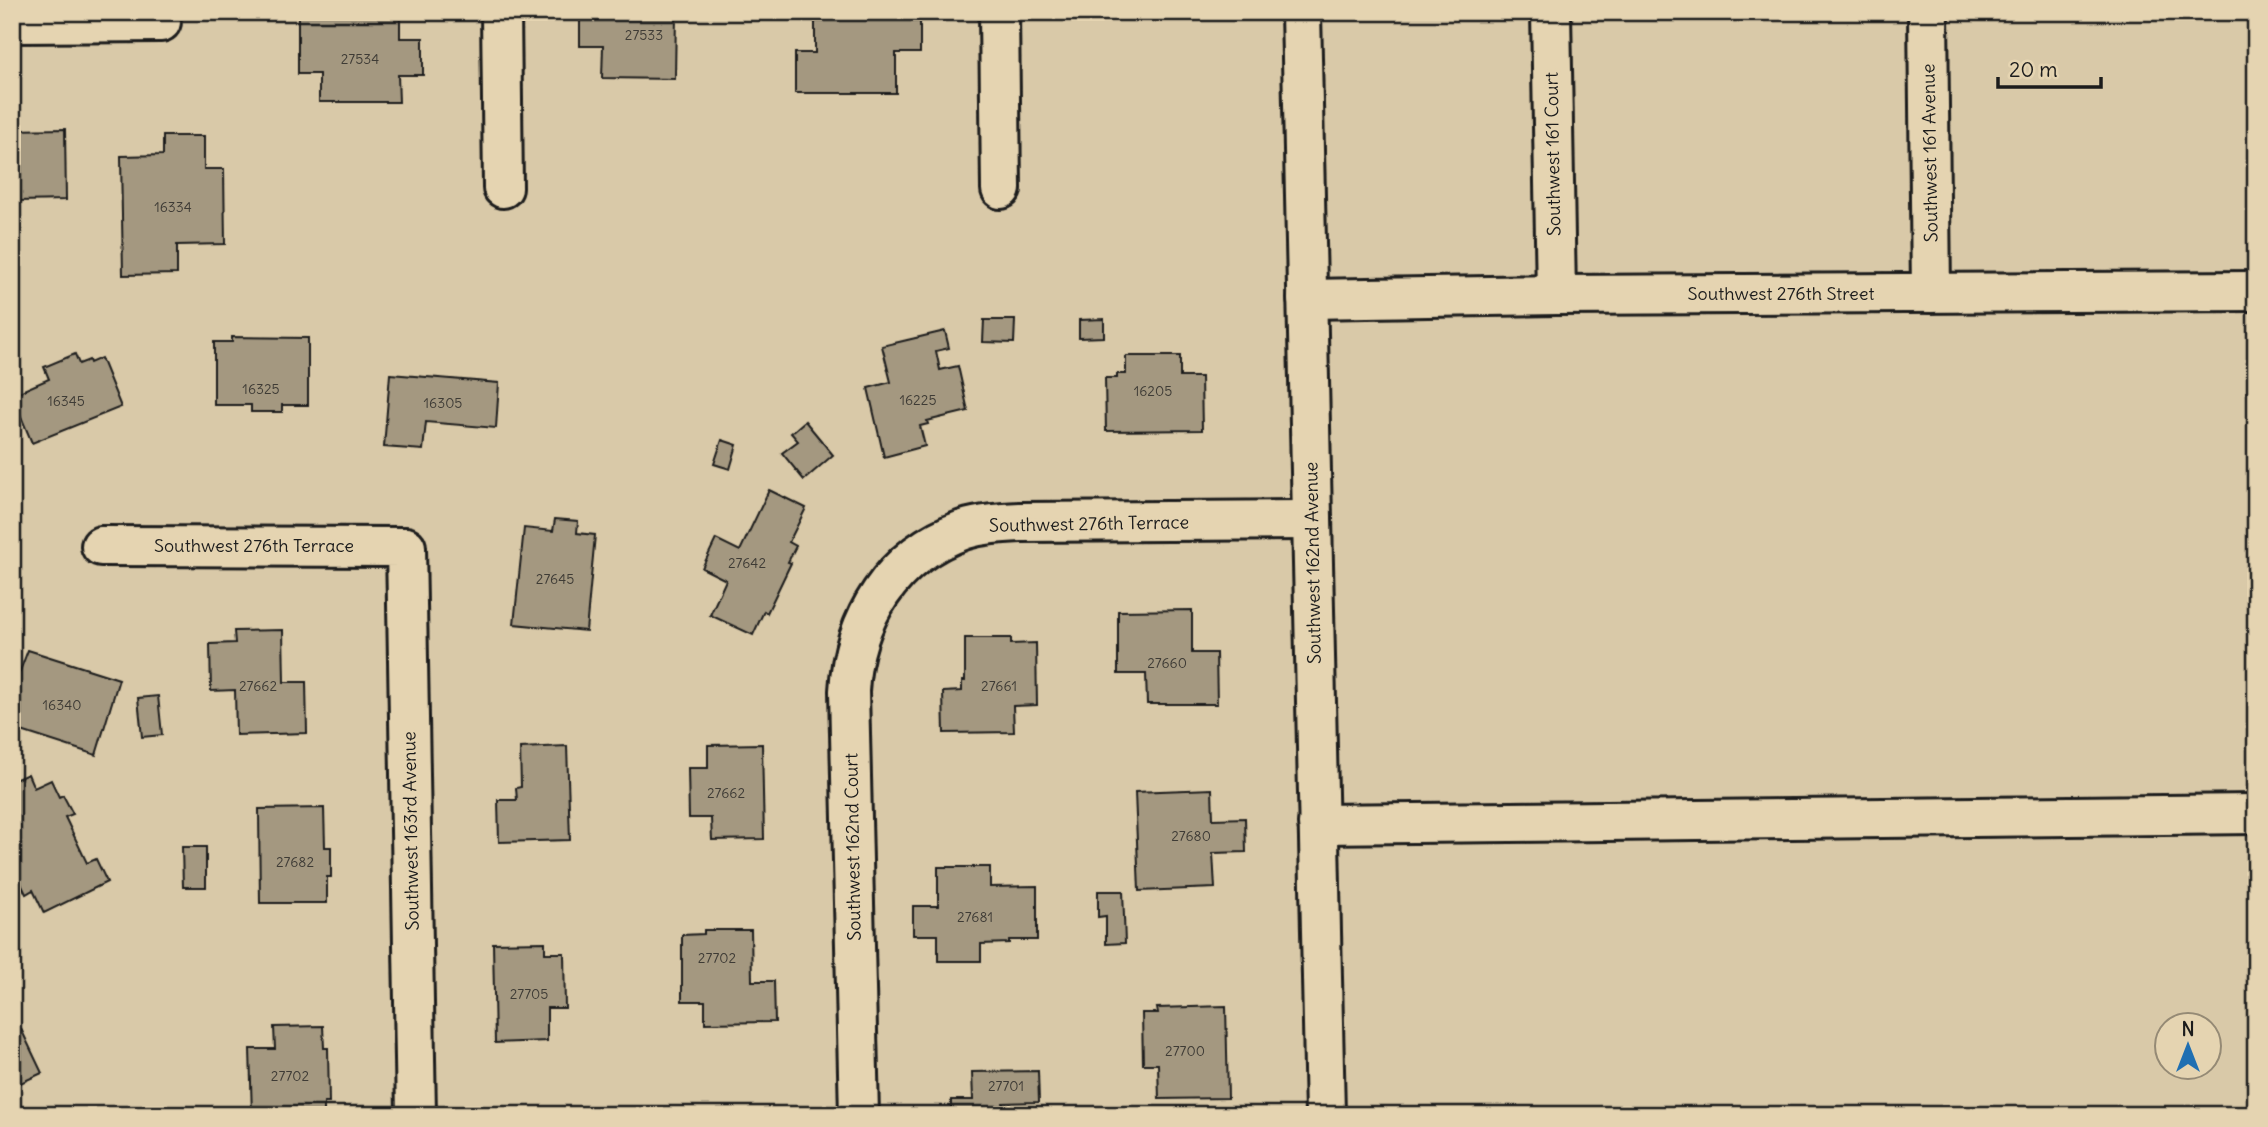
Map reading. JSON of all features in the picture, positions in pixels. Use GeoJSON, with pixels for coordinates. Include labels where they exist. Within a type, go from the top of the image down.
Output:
{"type":"FeatureCollection","features":[{"type":"Feature","properties":{"kind":"street"},"geometry":{"type":"LineString","coordinates":[[501,12],[503,188]]}},
{"type":"Feature","properties":{"kind":"street"},"geometry":{"type":"LineString","coordinates":[[999,12],[1001,189]]}},
{"type":"Feature","properties":{"kind":"street","name":"Southwest 162nd Avenue"},"geometry":{"type":"LineString","coordinates":[[1301,12],[1325,1115]]}},
{"type":"Feature","properties":{"kind":"street","name":"Southwest 161 Court"},"geometry":{"type":"LineString","coordinates":[[1551,12],[1556,295]]}},
{"type":"Feature","properties":{"kind":"street","name":"Southwest 161 Avenue"},"geometry":{"type":"LineString","coordinates":[[1928,12],[1931,293]]}},
{"type":"Feature","properties":{"kind":"street"},"geometry":{"type":"LineString","coordinates":[[12,23],[161,22]]}},
{"type":"Feature","properties":{"kind":"street","name":"Southwest 276th Street"},"geometry":{"type":"LineString","coordinates":[[1307,299],[2256,291]]}},
{"type":"Feature","properties":{"kind":"street","name":"Southwest 276th Terrace"},"geometry":{"type":"LineString","coordinates":[[884,586],[918,555],[940,540],[984,525],[1021,522],[1312,520]]}},
{"type":"Feature","properties":{"kind":"street","name":"Southwest 276th Terrace"},"geometry":{"type":"LineString","coordinates":[[101,546],[406,547]]}},
{"type":"Feature","properties":{"kind":"street","name":"Southwest 163rd Avenue"},"geometry":{"type":"LineString","coordinates":[[406,547],[416,1115]]}},
{"type":"Feature","properties":{"kind":"street","name":"Southwest 162nd Court"},"geometry":{"type":"LineString","coordinates":[[859,1115],[849,691],[850,673],[859,636],[884,586]]}},
{"type":"Feature","properties":{"kind":"street"},"geometry":{"type":"LineString","coordinates":[[1318,824],[2256,814]]}},
{"type":"Feature","properties":{"kind":"building"},"geometry":{"type":"Polygon","coordinates":[[[298,12],[400,12],[400,38],[423,38],[423,75],[398,75],[399,102],[319,102],[319,74],[298,74],[298,12]]]}},
{"type":"Feature","properties":{"kind":"building"},"geometry":{"type":"Polygon","coordinates":[[[601,12],[676,12],[675,79],[602,78],[603,46],[580,46],[580,19],[601,19],[601,12]]]}},
{"type":"Feature","properties":{"kind":"building"},"geometry":{"type":"Polygon","coordinates":[[[815,12],[893,12],[893,20],[920,20],[920,53],[896,53],[896,93],[795,93],[795,53],[815,53],[815,12]]]}},
{"type":"Feature","properties":{"kind":"building"},"geometry":{"type":"Polygon","coordinates":[[[65,129],[66,200],[18,201],[19,232],[12,232],[12,130],[65,129]]]}},
{"type":"Feature","properties":{"kind":"building"},"geometry":{"type":"Polygon","coordinates":[[[163,136],[204,136],[204,169],[224,169],[225,244],[177,245],[177,274],[123,275],[121,156],[163,155],[163,136]]]}},
{"type":"Feature","properties":{"kind":"building"},"geometry":{"type":"Polygon","coordinates":[[[1104,319],[1104,337],[1079,338],[1079,320],[1104,319]]]}},
{"type":"Feature","properties":{"kind":"building"},"geometry":{"type":"Polygon","coordinates":[[[984,320],[1015,320],[1014,343],[983,342],[984,320]]]}},
{"type":"Feature","properties":{"kind":"building"},"geometry":{"type":"Polygon","coordinates":[[[945,331],[949,348],[936,351],[940,370],[958,366],[968,411],[927,421],[928,424],[920,426],[925,446],[884,457],[868,388],[891,382],[882,346],[945,331]]]}},
{"type":"Feature","properties":{"kind":"building"},"geometry":{"type":"Polygon","coordinates":[[[232,337],[308,338],[308,405],[282,405],[282,412],[251,412],[251,405],[214,405],[214,342],[232,342],[232,337]]]}},
{"type":"Feature","properties":{"kind":"building"},"geometry":{"type":"Polygon","coordinates":[[[75,354],[79,364],[101,358],[121,407],[32,443],[12,395],[49,379],[44,367],[75,354]]]}},
{"type":"Feature","properties":{"kind":"building"},"geometry":{"type":"Polygon","coordinates":[[[1126,356],[1180,356],[1180,377],[1201,377],[1202,430],[1106,431],[1105,378],[1117,378],[1117,374],[1126,374],[1126,356]]]}},
{"type":"Feature","properties":{"kind":"building"},"geometry":{"type":"Polygon","coordinates":[[[390,374],[499,383],[496,428],[426,422],[423,450],[384,447],[390,374]]]}},
{"type":"Feature","properties":{"kind":"building"},"geometry":{"type":"Polygon","coordinates":[[[805,421],[833,455],[804,480],[782,453],[798,441],[791,433],[805,421]]]}},
{"type":"Feature","properties":{"kind":"building"},"geometry":{"type":"Polygon","coordinates":[[[722,440],[737,445],[730,469],[714,464],[722,440]]]}},
{"type":"Feature","properties":{"kind":"building"},"geometry":{"type":"Polygon","coordinates":[[[769,490],[806,508],[789,542],[796,546],[788,562],[791,563],[767,613],[764,611],[753,635],[710,615],[726,580],[702,568],[716,539],[740,551],[769,490]]]}},
{"type":"Feature","properties":{"kind":"building"},"geometry":{"type":"Polygon","coordinates":[[[555,519],[578,521],[577,533],[595,535],[586,631],[514,624],[524,528],[553,531],[555,519]]]}},
{"type":"Feature","properties":{"kind":"building"},"geometry":{"type":"Polygon","coordinates":[[[1192,610],[1192,653],[1216,653],[1217,704],[1147,704],[1146,674],[1118,674],[1118,611],[1192,610]]]}},
{"type":"Feature","properties":{"kind":"building"},"geometry":{"type":"Polygon","coordinates":[[[283,630],[284,682],[306,682],[307,733],[236,735],[235,690],[211,691],[210,644],[235,643],[234,631],[283,630]]]}},
{"type":"Feature","properties":{"kind":"building"},"geometry":{"type":"Polygon","coordinates":[[[965,638],[1011,638],[1011,644],[1036,643],[1037,705],[1013,706],[1014,732],[944,733],[943,692],[962,691],[962,681],[965,681],[965,638]]]}},
{"type":"Feature","properties":{"kind":"building"},"geometry":{"type":"Polygon","coordinates":[[[28,650],[119,679],[96,755],[12,728],[12,692],[28,650]]]}},
{"type":"Feature","properties":{"kind":"building"},"geometry":{"type":"Polygon","coordinates":[[[158,696],[162,735],[142,737],[138,698],[158,696]]]}},
{"type":"Feature","properties":{"kind":"building"},"geometry":{"type":"Polygon","coordinates":[[[762,744],[764,839],[712,840],[711,818],[689,818],[688,768],[708,768],[708,745],[762,744]]]}},
{"type":"Feature","properties":{"kind":"building"},"geometry":{"type":"Polygon","coordinates":[[[567,746],[570,840],[499,842],[498,800],[517,800],[516,788],[521,787],[520,748],[567,746]]]}},
{"type":"Feature","properties":{"kind":"building"},"geometry":{"type":"Polygon","coordinates":[[[28,774],[34,788],[51,780],[59,797],[63,795],[73,814],[65,817],[87,863],[96,859],[107,882],[44,913],[33,890],[26,894],[12,865],[12,781],[28,774]]]}},
{"type":"Feature","properties":{"kind":"building"},"geometry":{"type":"Polygon","coordinates":[[[1212,789],[1213,819],[1245,818],[1246,852],[1213,853],[1215,888],[1139,891],[1135,792],[1212,789]]]}},
{"type":"Feature","properties":{"kind":"building"},"geometry":{"type":"Polygon","coordinates":[[[324,808],[325,847],[331,847],[331,877],[327,877],[327,903],[260,903],[259,809],[324,808]]]}},
{"type":"Feature","properties":{"kind":"building"},"geometry":{"type":"Polygon","coordinates":[[[182,847],[206,847],[206,887],[183,887],[182,847]]]}},
{"type":"Feature","properties":{"kind":"building"},"geometry":{"type":"Polygon","coordinates":[[[938,867],[990,867],[990,887],[1037,886],[1037,940],[981,944],[981,961],[938,961],[938,935],[913,935],[913,906],[938,906],[938,867]]]}},
{"type":"Feature","properties":{"kind":"building"},"geometry":{"type":"Polygon","coordinates":[[[1098,891],[1123,891],[1125,943],[1106,944],[1106,916],[1098,917],[1098,891]]]}},
{"type":"Feature","properties":{"kind":"building"},"geometry":{"type":"Polygon","coordinates":[[[704,930],[751,930],[752,981],[774,981],[775,1022],[705,1023],[705,1001],[682,1001],[682,935],[704,934],[704,930]]]}},
{"type":"Feature","properties":{"kind":"building"},"geometry":{"type":"Polygon","coordinates":[[[545,942],[545,953],[564,953],[565,1008],[547,1008],[547,1041],[495,1043],[493,943],[545,942]]]}},
{"type":"Feature","properties":{"kind":"building"},"geometry":{"type":"Polygon","coordinates":[[[1226,1006],[1228,1098],[1159,1099],[1158,1064],[1143,1064],[1142,1013],[1158,1013],[1157,1008],[1226,1006]]]}},
{"type":"Feature","properties":{"kind":"building"},"geometry":{"type":"Polygon","coordinates":[[[323,1026],[324,1048],[328,1048],[329,1103],[324,1103],[324,1115],[252,1115],[250,1049],[275,1049],[274,1027],[323,1026]]]}},
{"type":"Feature","properties":{"kind":"building"},"geometry":{"type":"Polygon","coordinates":[[[21,1029],[42,1073],[12,1087],[12,1033],[21,1029]]]}},
{"type":"Feature","properties":{"kind":"building"},"geometry":{"type":"Polygon","coordinates":[[[1038,1071],[1039,1102],[1003,1103],[1004,1115],[951,1115],[951,1100],[973,1100],[972,1072],[1038,1071]]]}}]}
